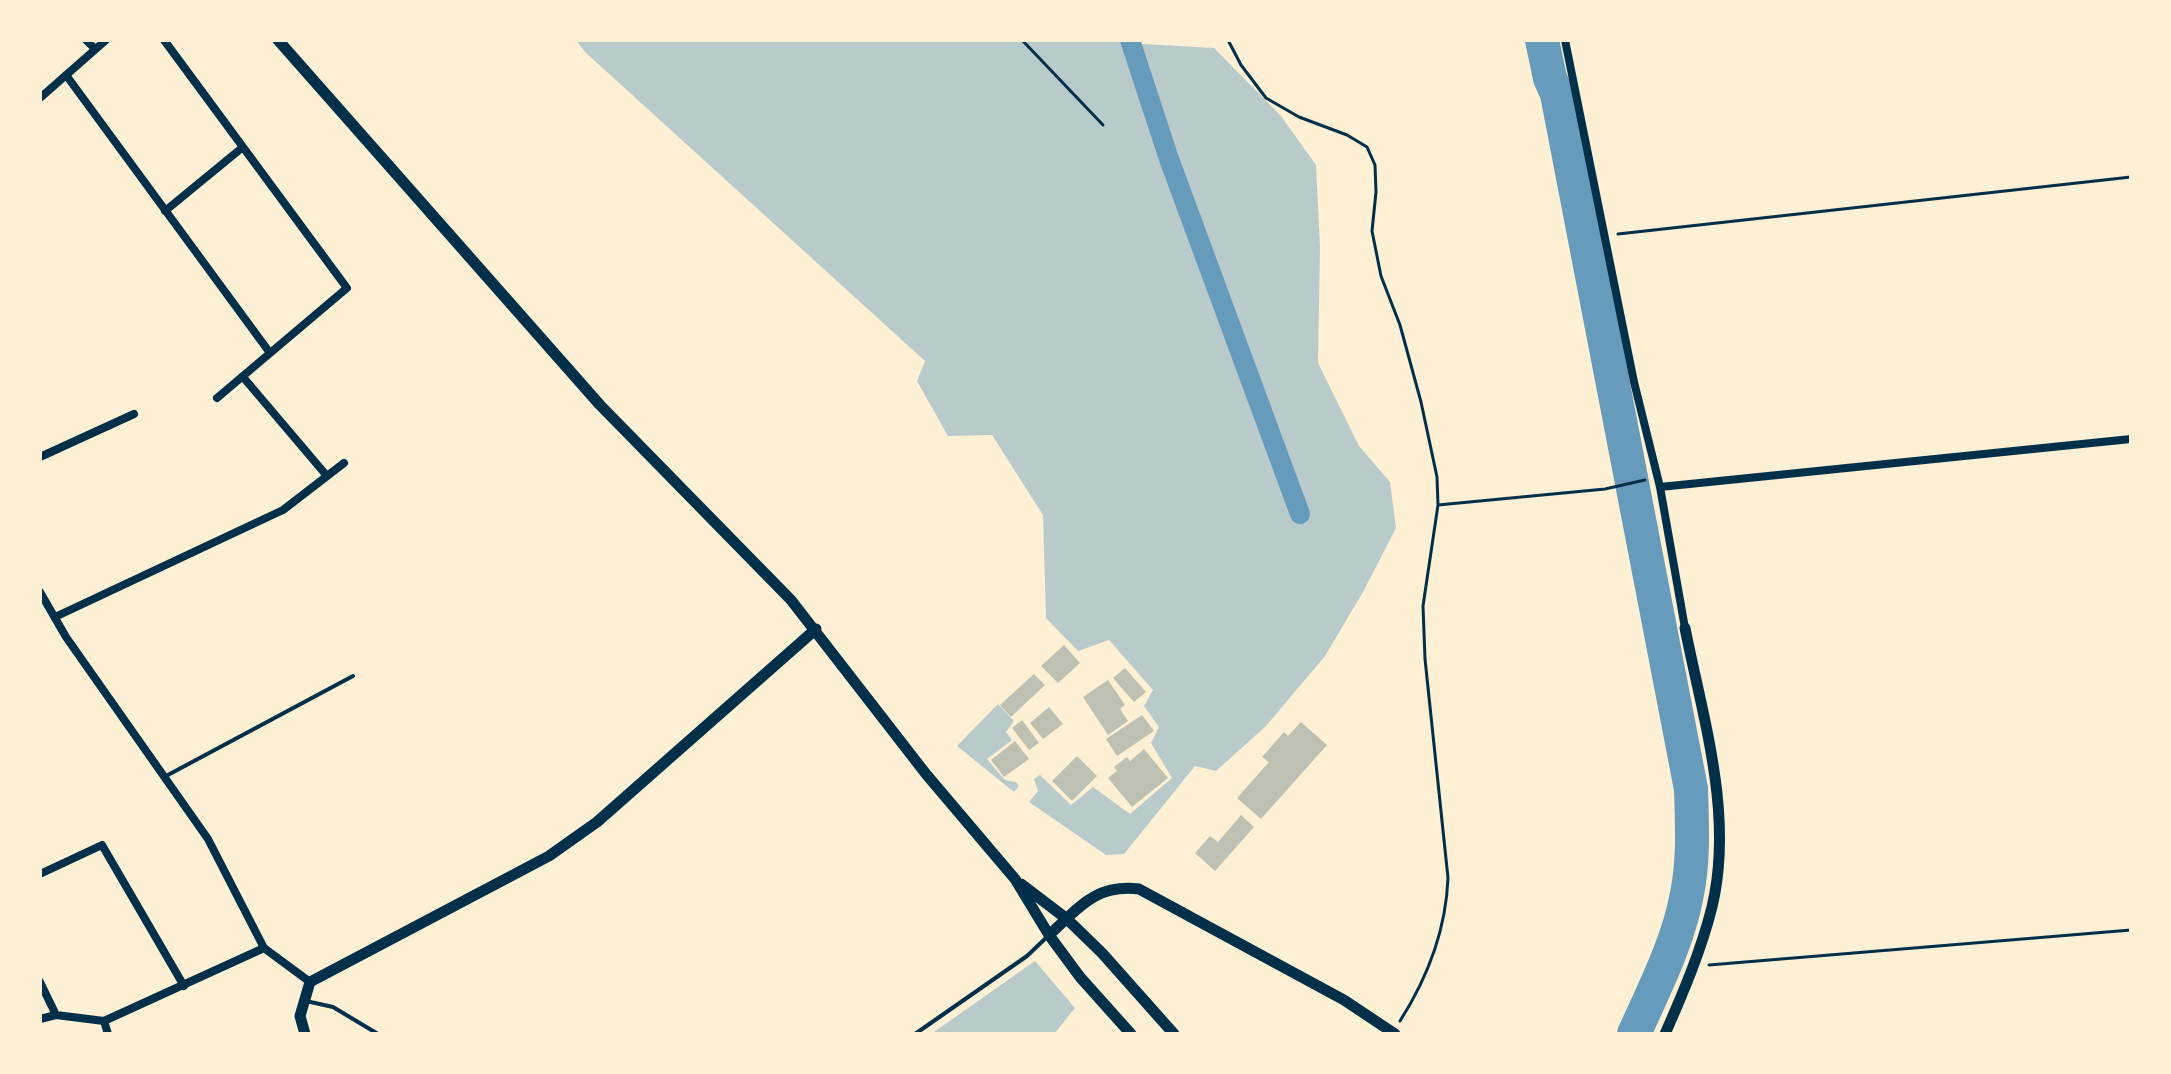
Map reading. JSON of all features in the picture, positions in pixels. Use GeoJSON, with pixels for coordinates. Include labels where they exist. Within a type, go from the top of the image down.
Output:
{"type":"FeatureCollection","features":[{"type":"Feature","properties":{"kind":"street"},"geometry":{"type":"LineString","coordinates":[[86,40],[95,49]]}},
{"type":"Feature","properties":{"kind":"street"},"geometry":{"type":"LineString","coordinates":[[40,98],[106,40]]}},
{"type":"Feature","properties":{"kind":"street"},"geometry":{"type":"LineString","coordinates":[[164,40],[347,288],[217,398]]}},
{"type":"Feature","properties":{"kind":"street"},"geometry":{"type":"LineString","coordinates":[[278,40],[600,405],[816,629],[926,774],[1015,879],[1049,935],[1080,977],[1131,1034]]}},
{"type":"Feature","properties":{"kind":"street"},"geometry":{"type":"LineString","coordinates":[[1565,40],[1602,236],[1660,487],[1716,783],[1719,827],[1712,906],[1694,967],[1665,1034]]}},
{"type":"Feature","properties":{"kind":"street"},"geometry":{"type":"LineString","coordinates":[[66,75],[270,353]]}},
{"type":"Feature","properties":{"kind":"street"},"geometry":{"type":"LineString","coordinates":[[165,211],[243,147]]}},
{"type":"Feature","properties":{"kind":"street"},"geometry":{"type":"LineString","coordinates":[[243,377],[327,476]]}},
{"type":"Feature","properties":{"kind":"street"},"geometry":{"type":"LineString","coordinates":[[40,457],[134,414]]}},
{"type":"Feature","properties":{"kind":"street"},"geometry":{"type":"LineString","coordinates":[[1660,487],[2131,439]]}},
{"type":"Feature","properties":{"kind":"street"},"geometry":{"type":"LineString","coordinates":[[55,617],[283,510],[344,463]]}},
{"type":"Feature","properties":{"kind":"street"},"geometry":{"type":"LineString","coordinates":[[40,592],[75,649],[208,839],[264,948],[310,982]]}},
{"type":"Feature","properties":{"kind":"street"},"geometry":{"type":"LineString","coordinates":[[305,1034],[300,1016],[310,982],[549,856],[597,822],[816,629]]}},
{"type":"Feature","properties":{"kind":"street"},"geometry":{"type":"LineString","coordinates":[[40,874],[102,845],[184,986]]}},
{"type":"Feature","properties":{"kind":"street"},"geometry":{"type":"LineString","coordinates":[[1015,879],[1067,919],[1102,953],[1174,1034]]}},
{"type":"Feature","properties":{"kind":"street"},"geometry":{"type":"LineString","coordinates":[[1049,935],[1090,899],[1107,889],[1139,889],[1344,1000],[1394,1033]]}},
{"type":"Feature","properties":{"kind":"street"},"geometry":{"type":"LineString","coordinates":[[40,1019],[56,1015],[104,1021],[264,948]]}},
{"type":"Feature","properties":{"kind":"street"},"geometry":{"type":"LineString","coordinates":[[40,982],[56,1015]]}},
{"type":"Feature","properties":{"kind":"street"},"geometry":{"type":"LineString","coordinates":[[104,1021],[108,1034]]}},
{"type":"Feature","properties":{"kind":"lane"},"geometry":{"type":"LineString","coordinates":[[166,776],[353,676]]}},
{"type":"Feature","properties":{"kind":"lane"},"geometry":{"type":"LineString","coordinates":[[915,1034],[1027,956],[1049,935]]}},
{"type":"Feature","properties":{"kind":"lane"},"geometry":{"type":"LineString","coordinates":[[304,1000],[333,1007],[378,1034]]}},
{"type":"Feature","properties":{"kind":"path"},"geometry":{"type":"LineString","coordinates":[[1022,40],[1103,125]]}},
{"type":"Feature","properties":{"kind":"path"},"geometry":{"type":"LineString","coordinates":[[1228,40],[1241,65],[1266,98],[1299,117],[1347,135],[1367,147],[1375,165],[1372,231],[1381,276],[1400,325],[1437,477],[1438,505],[1423,606],[1425,659],[1448,878],[1446,911],[1435,952],[1394,1033]]}},
{"type":"Feature","properties":{"kind":"path"},"geometry":{"type":"LineString","coordinates":[[1602,236],[2131,177]]}},
{"type":"Feature","properties":{"kind":"path"},"geometry":{"type":"LineString","coordinates":[[1438,505],[1638,483]]}},
{"type":"Feature","properties":{"kind":"path"},"geometry":{"type":"LineString","coordinates":[[1694,967],[2131,930]]}},
{"type":"Feature","properties":{"kind":"shaded area"},"geometry":{"type":"Polygon","coordinates":[[[576,40],[1123,40],[1125,43],[1214,48],[1281,116],[1316,165],[1320,247],[1318,363],[1359,446],[1390,482],[1396,528],[1325,656],[1266,726],[1216,771],[1195,766],[1124,854],[1106,855],[1029,802],[1038,791],[1034,779],[1040,775],[1071,805],[1093,787],[1130,814],[1172,778],[1151,743],[1159,727],[1144,706],[1153,690],[1109,640],[1078,651],[1046,618],[1043,515],[992,435],[948,436],[917,381],[925,361],[585,52],[576,40]]]}},
{"type":"Feature","properties":{"kind":"shaded area"},"geometry":{"type":"Polygon","coordinates":[[[998,704],[1014,721],[1006,732],[1012,740],[987,759],[1005,780],[1016,782],[1019,786],[1014,792],[957,746],[998,704]]]}},
{"type":"Feature","properties":{"kind":"shaded area"},"geometry":{"type":"Polygon","coordinates":[[[1035,961],[1075,1008],[1054,1034],[931,1034],[1035,961]]]}},
{"type":"Feature","properties":{"kind":"building"},"geometry":{"type":"Polygon","coordinates":[[[1064,645],[1080,663],[1058,683],[1041,666],[1064,645]]]}},
{"type":"Feature","properties":{"kind":"building"},"geometry":{"type":"Polygon","coordinates":[[[1125,668],[1146,692],[1134,702],[1113,678],[1125,668]]]}},
{"type":"Feature","properties":{"kind":"building"},"geometry":{"type":"Polygon","coordinates":[[[1034,674],[1045,685],[1011,717],[1000,705],[1034,674]]]}},
{"type":"Feature","properties":{"kind":"building"},"geometry":{"type":"Polygon","coordinates":[[[1108,680],[1125,705],[1120,709],[1128,721],[1108,735],[1083,697],[1108,680]]]}},
{"type":"Feature","properties":{"kind":"building"},"geometry":{"type":"Polygon","coordinates":[[[1049,707],[1063,724],[1043,739],[1030,723],[1049,707]]]}},
{"type":"Feature","properties":{"kind":"building"},"geometry":{"type":"Polygon","coordinates":[[[1142,715],[1154,731],[1117,756],[1106,739],[1142,715]]]}},
{"type":"Feature","properties":{"kind":"building"},"geometry":{"type":"Polygon","coordinates":[[[1022,720],[1039,743],[1029,750],[1012,728],[1022,720]]]}},
{"type":"Feature","properties":{"kind":"building"},"geometry":{"type":"Polygon","coordinates":[[[1301,722],[1327,745],[1261,819],[1237,798],[1269,762],[1262,757],[1284,732],[1288,736],[1301,722]]]}},
{"type":"Feature","properties":{"kind":"building"},"geometry":{"type":"Polygon","coordinates":[[[1015,741],[1029,759],[1004,777],[991,760],[1015,741]]]}},
{"type":"Feature","properties":{"kind":"building"},"geometry":{"type":"Polygon","coordinates":[[[1144,749],[1168,778],[1132,807],[1108,778],[1117,771],[1114,767],[1127,757],[1130,761],[1144,749]]]}},
{"type":"Feature","properties":{"kind":"building"},"geometry":{"type":"Polygon","coordinates":[[[1077,756],[1097,776],[1072,801],[1052,781],[1077,756]]]}},
{"type":"Feature","properties":{"kind":"building"},"geometry":{"type":"Polygon","coordinates":[[[1241,815],[1254,827],[1215,871],[1195,853],[1210,836],[1218,842],[1241,815]]]}},
{"type":"Feature","properties":{"kind":"waterway"},"geometry":{"type":"LineString","coordinates":[[1130,40],[1169,159],[1300,514]]}},
{"type":"Feature","properties":{"kind":"waterway"},"geometry":{"type":"LineString","coordinates":[[1542,40],[1550,78],[1557,94],[1691,789],[1692,855],[1683,912],[1665,966],[1634,1034]]}}]}
